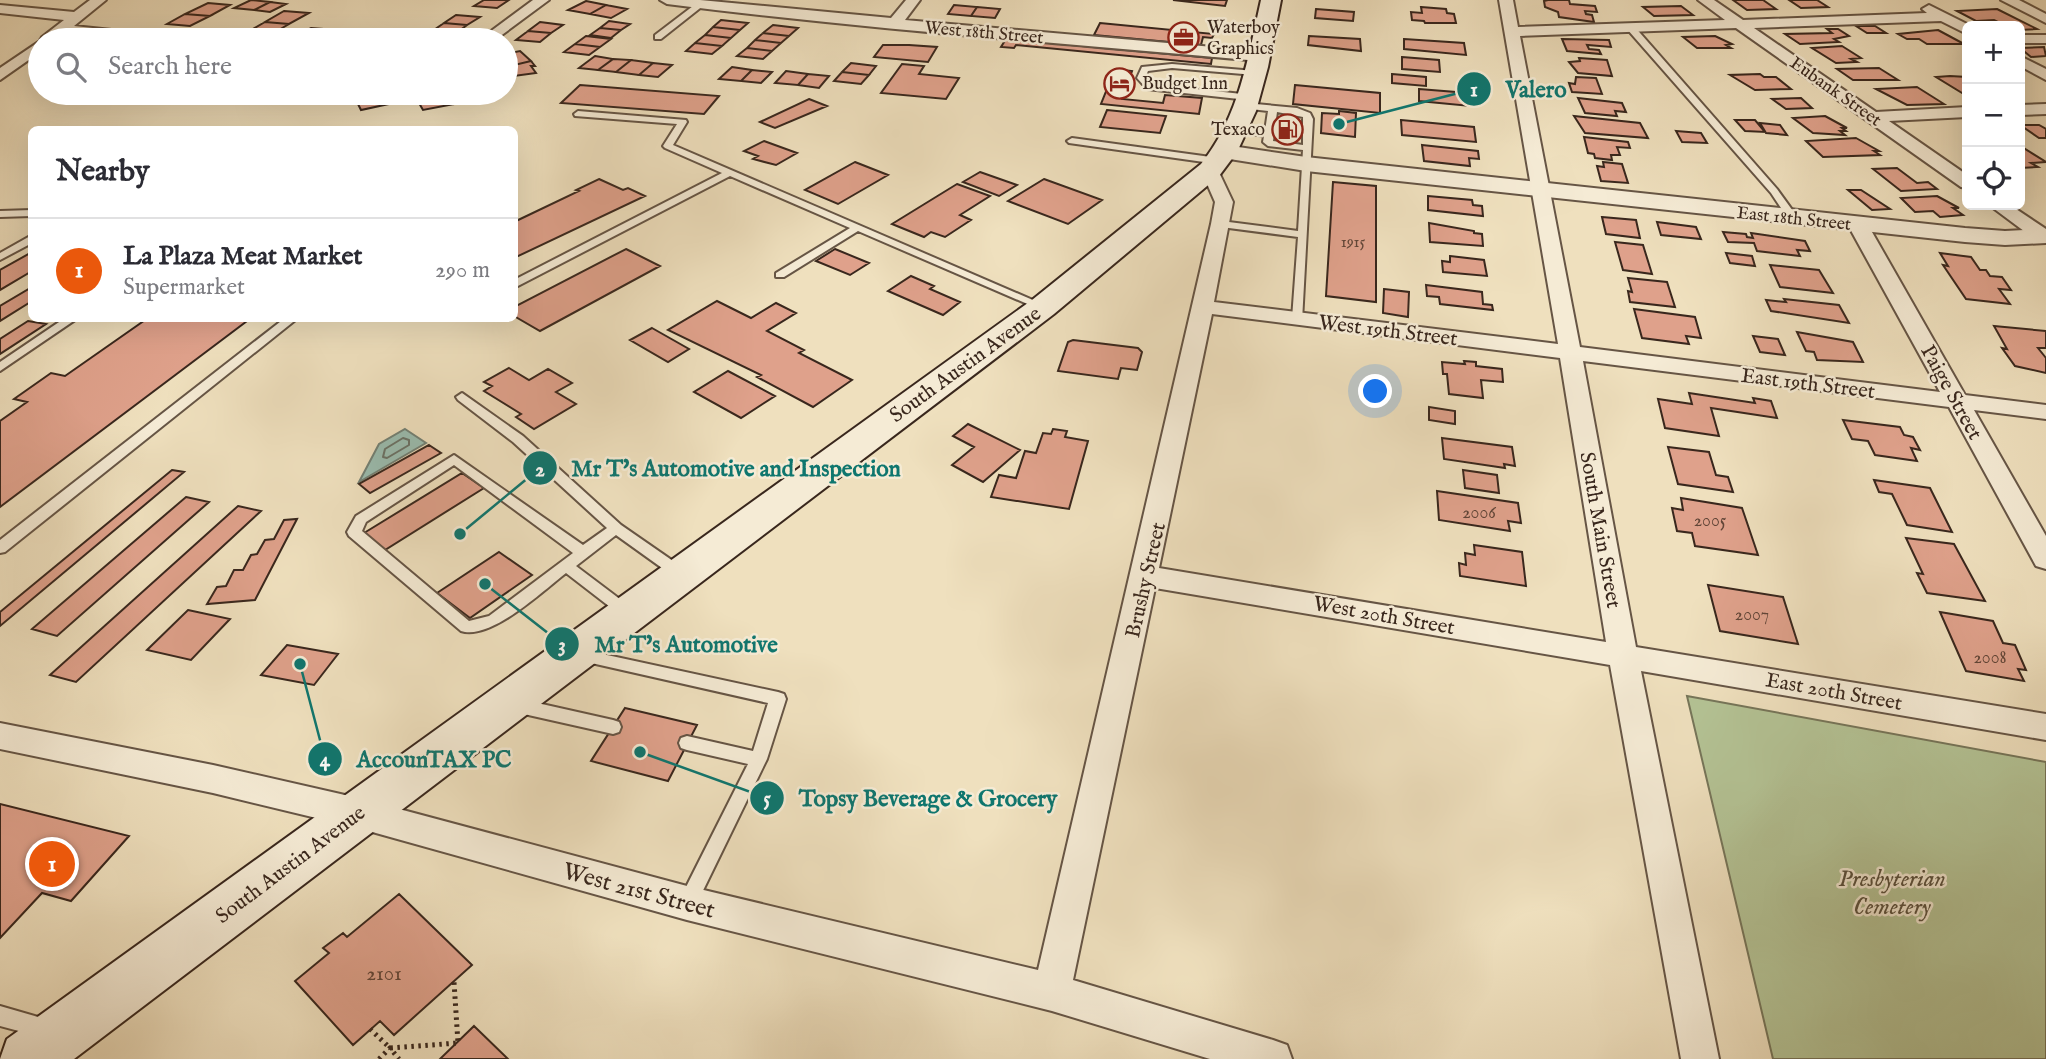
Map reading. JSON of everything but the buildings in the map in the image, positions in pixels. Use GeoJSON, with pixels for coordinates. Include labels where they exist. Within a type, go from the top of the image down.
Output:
{"type":"FeatureCollection","features":[{"type":"Feature","properties":{"kind":"main road"},"geometry":{"type":"LineString","coordinates":[[1244,118],[1271,0]]}},
{"type":"Feature","properties":{"kind":"main road","name":"South Austin Avenue"},"geometry":{"type":"LineString","coordinates":[[27,1059],[1042,307],[1244,118]]}},
{"type":"Feature","properties":{"kind":"street"},"geometry":{"type":"LineString","coordinates":[[63,28],[99,0]]}},
{"type":"Feature","properties":{"kind":"street"},"geometry":{"type":"LineString","coordinates":[[503,28],[542,0]]}},
{"type":"Feature","properties":{"kind":"street","name":"West 18th Street"},"geometry":{"type":"LineString","coordinates":[[667,0],[894,24],[1244,118],[1307,156],[1542,191]]}},
{"type":"Feature","properties":{"kind":"street"},"geometry":{"type":"LineString","coordinates":[[894,24],[913,0]]}},
{"type":"Feature","properties":{"kind":"street","name":"South Main Street"},"geometry":{"type":"LineString","coordinates":[[1506,0],[1623,656],[1700,1059]]}},
{"type":"Feature","properties":{"kind":"street","name":"Eubank Street"},"geometry":{"type":"LineString","coordinates":[[1705,0],[1962,180]]}},
{"type":"Feature","properties":{"kind":"street"},"geometry":{"type":"LineString","coordinates":[[1913,0],[1962,27]]}},
{"type":"Feature","properties":{"kind":"street"},"geometry":{"type":"LineString","coordinates":[[2008,0],[2046,19]]}},
{"type":"Feature","properties":{"kind":"street"},"geometry":{"type":"LineString","coordinates":[[0,9],[77,17]]}},
{"type":"Feature","properties":{"kind":"street"},"geometry":{"type":"LineString","coordinates":[[1511,32],[1943,17]]}},
{"type":"Feature","properties":{"kind":"street"},"geometry":{"type":"LineString","coordinates":[[2025,39],[2046,39]]}},
{"type":"Feature","properties":{"kind":"street"},"geometry":{"type":"LineString","coordinates":[[0,75],[28,54]]}},
{"type":"Feature","properties":{"kind":"street"},"geometry":{"type":"LineString","coordinates":[[2025,63],[2046,75]]}},
{"type":"Feature","properties":{"kind":"street"},"geometry":{"type":"LineString","coordinates":[[2025,110],[2046,109]]}},
{"type":"Feature","properties":{"kind":"street"},"geometry":{"type":"LineString","coordinates":[[1872,117],[1962,112]]}},
{"type":"Feature","properties":{"kind":"street","name":"Brushy Street"},"geometry":{"type":"LineString","coordinates":[[1052,992],[1146,576],[1244,118]]}},
{"type":"Feature","properties":{"kind":"street","name":"East 18th Street"},"geometry":{"type":"LineString","coordinates":[[1542,191],[1979,236],[2045,236]]}},
{"type":"Feature","properties":{"kind":"street"},"geometry":{"type":"LineString","coordinates":[[2006,210],[2045,236]]}},
{"type":"Feature","properties":{"kind":"street","name":"Paige Street"},"geometry":{"type":"LineString","coordinates":[[1857,225],[2046,559]]}},
{"type":"Feature","properties":{"kind":"street","name":"West 19th Street"},"geometry":{"type":"LineString","coordinates":[[1204,307],[1571,353]]}},
{"type":"Feature","properties":{"kind":"street","name":"East 19th Street"},"geometry":{"type":"LineString","coordinates":[[1571,353],[2046,412]]}},
{"type":"Feature","properties":{"kind":"street","name":"West 20th Street"},"geometry":{"type":"LineString","coordinates":[[1146,576],[1623,656]]}},
{"type":"Feature","properties":{"kind":"street","name":"East 20th Street"},"geometry":{"type":"LineString","coordinates":[[1623,656],[2046,727]]}},
{"type":"Feature","properties":{"kind":"street","name":"West 21st Street"},"geometry":{"type":"LineString","coordinates":[[0,736],[214,779],[358,813],[687,904],[1052,992],[1273,1059]]}},
{"type":"Feature","properties":{"kind":"lane"},"geometry":{"type":"LineString","coordinates":[[658,37],[700,5]]}},
{"type":"Feature","properties":{"kind":"lane"},"geometry":{"type":"LineString","coordinates":[[1630,27],[1774,191],[1793,218]]}},
{"type":"Feature","properties":{"kind":"lane"},"geometry":{"type":"LineString","coordinates":[[1244,118],[1147,86],[1141,78],[1145,69],[1172,66],[1244,118],[1268,142],[1307,156]]}},
{"type":"Feature","properties":{"kind":"lane"},"geometry":{"type":"LineString","coordinates":[[578,114],[683,122],[668,146],[1042,307]]}},
{"type":"Feature","properties":{"kind":"lane"},"geometry":{"type":"LineString","coordinates":[[1072,141],[1244,118],[1307,115],[1298,319]]}},
{"type":"Feature","properties":{"kind":"lane"},"geometry":{"type":"LineString","coordinates":[[518,283],[731,172]]}},
{"type":"Feature","properties":{"kind":"lane"},"geometry":{"type":"LineString","coordinates":[[0,214],[28,213]]}},
{"type":"Feature","properties":{"kind":"lane"},"geometry":{"type":"LineString","coordinates":[[1222,224],[1303,234]]}},
{"type":"Feature","properties":{"kind":"lane"},"geometry":{"type":"LineString","coordinates":[[780,275],[858,227]]}},
{"type":"Feature","properties":{"kind":"lane"},"geometry":{"type":"LineString","coordinates":[[0,257],[28,241]]}},
{"type":"Feature","properties":{"kind":"lane"},"geometry":{"type":"LineString","coordinates":[[0,367],[67,322]]}},
{"type":"Feature","properties":{"kind":"lane"},"geometry":{"type":"LineString","coordinates":[[0,548],[288,322]]}},
{"type":"Feature","properties":{"kind":"lane"},"geometry":{"type":"LineString","coordinates":[[462,397],[518,439],[616,528],[682,575]]}},
{"type":"Feature","properties":{"kind":"lane"},"geometry":{"type":"LineString","coordinates":[[582,552],[454,459],[361,519],[354,532],[466,627],[493,621],[616,528]]}},
{"type":"Feature","properties":{"kind":"lane"},"geometry":{"type":"LineString","coordinates":[[565,565],[630,614]]}},
{"type":"Feature","properties":{"kind":"lane"},"geometry":{"type":"LineString","coordinates":[[576,654],[778,699],[759,760],[687,904]]}},
{"type":"Feature","properties":{"kind":"lane"},"geometry":{"type":"LineString","coordinates":[[507,704],[613,727]]}},
{"type":"Feature","properties":{"kind":"lane"},"geometry":{"type":"LineString","coordinates":[[687,743],[759,760]]}},
{"type":"Feature","properties":{"kind":"lane"},"geometry":{"type":"LineString","coordinates":[[0,1016],[63,1032]]}},
{"type":"Feature","properties":{"kind":"path"},"geometry":{"type":"LineString","coordinates":[[379,1059],[390,1048],[458,1042],[454,982]]}},
{"type":"Feature","properties":{"kind":"path"},"geometry":{"type":"LineString","coordinates":[[370,1030],[399,1059]]}},
{"type":"Feature","properties":{"kind":"green space","name":"Presbyterian Cemetery"},"geometry":{"type":"Polygon","coordinates":[[[1687,696],[2046,762],[2046,1059],[1773,1059],[1687,696]]]}},
{"type":"Feature","properties":{"kind":"water"},"geometry":{"type":"Polygon","coordinates":[[[405,429],[426,443],[359,482],[379,444],[405,429]]]}},
{"type":"Feature","properties":{"kind":"place","name":"Waterboy Graphics"},"geometry":{"type":"Point","coordinates":[1184,37]}},
{"type":"Feature","properties":{"kind":"place","name":"Budget Inn"},"geometry":{"type":"Point","coordinates":[1119,83]}},
{"type":"Feature","properties":{"kind":"place","name":"Valero"},"geometry":{"type":"Point","coordinates":[1339,124]}},
{"type":"Feature","properties":{"kind":"place","name":"Texaco"},"geometry":{"type":"Point","coordinates":[1288,129]}},
{"type":"Feature","properties":{"kind":"place","name":"Mr T's Automotive and Inspection"},"geometry":{"type":"Point","coordinates":[460,534]}},
{"type":"Feature","properties":{"kind":"place","name":"Mr T's Automotive"},"geometry":{"type":"Point","coordinates":[485,584]}},
{"type":"Feature","properties":{"kind":"place","name":"AccounTAX PC"},"geometry":{"type":"Point","coordinates":[300,664]}},
{"type":"Feature","properties":{"kind":"place","name":"Topsy Beverage & Grocery"},"geometry":{"type":"Point","coordinates":[640,752]}},
{"type":"Feature","properties":{"kind":"place","name":"La Plaza Meat Market"},"geometry":{"type":"Point","coordinates":[52,864]}}]}
